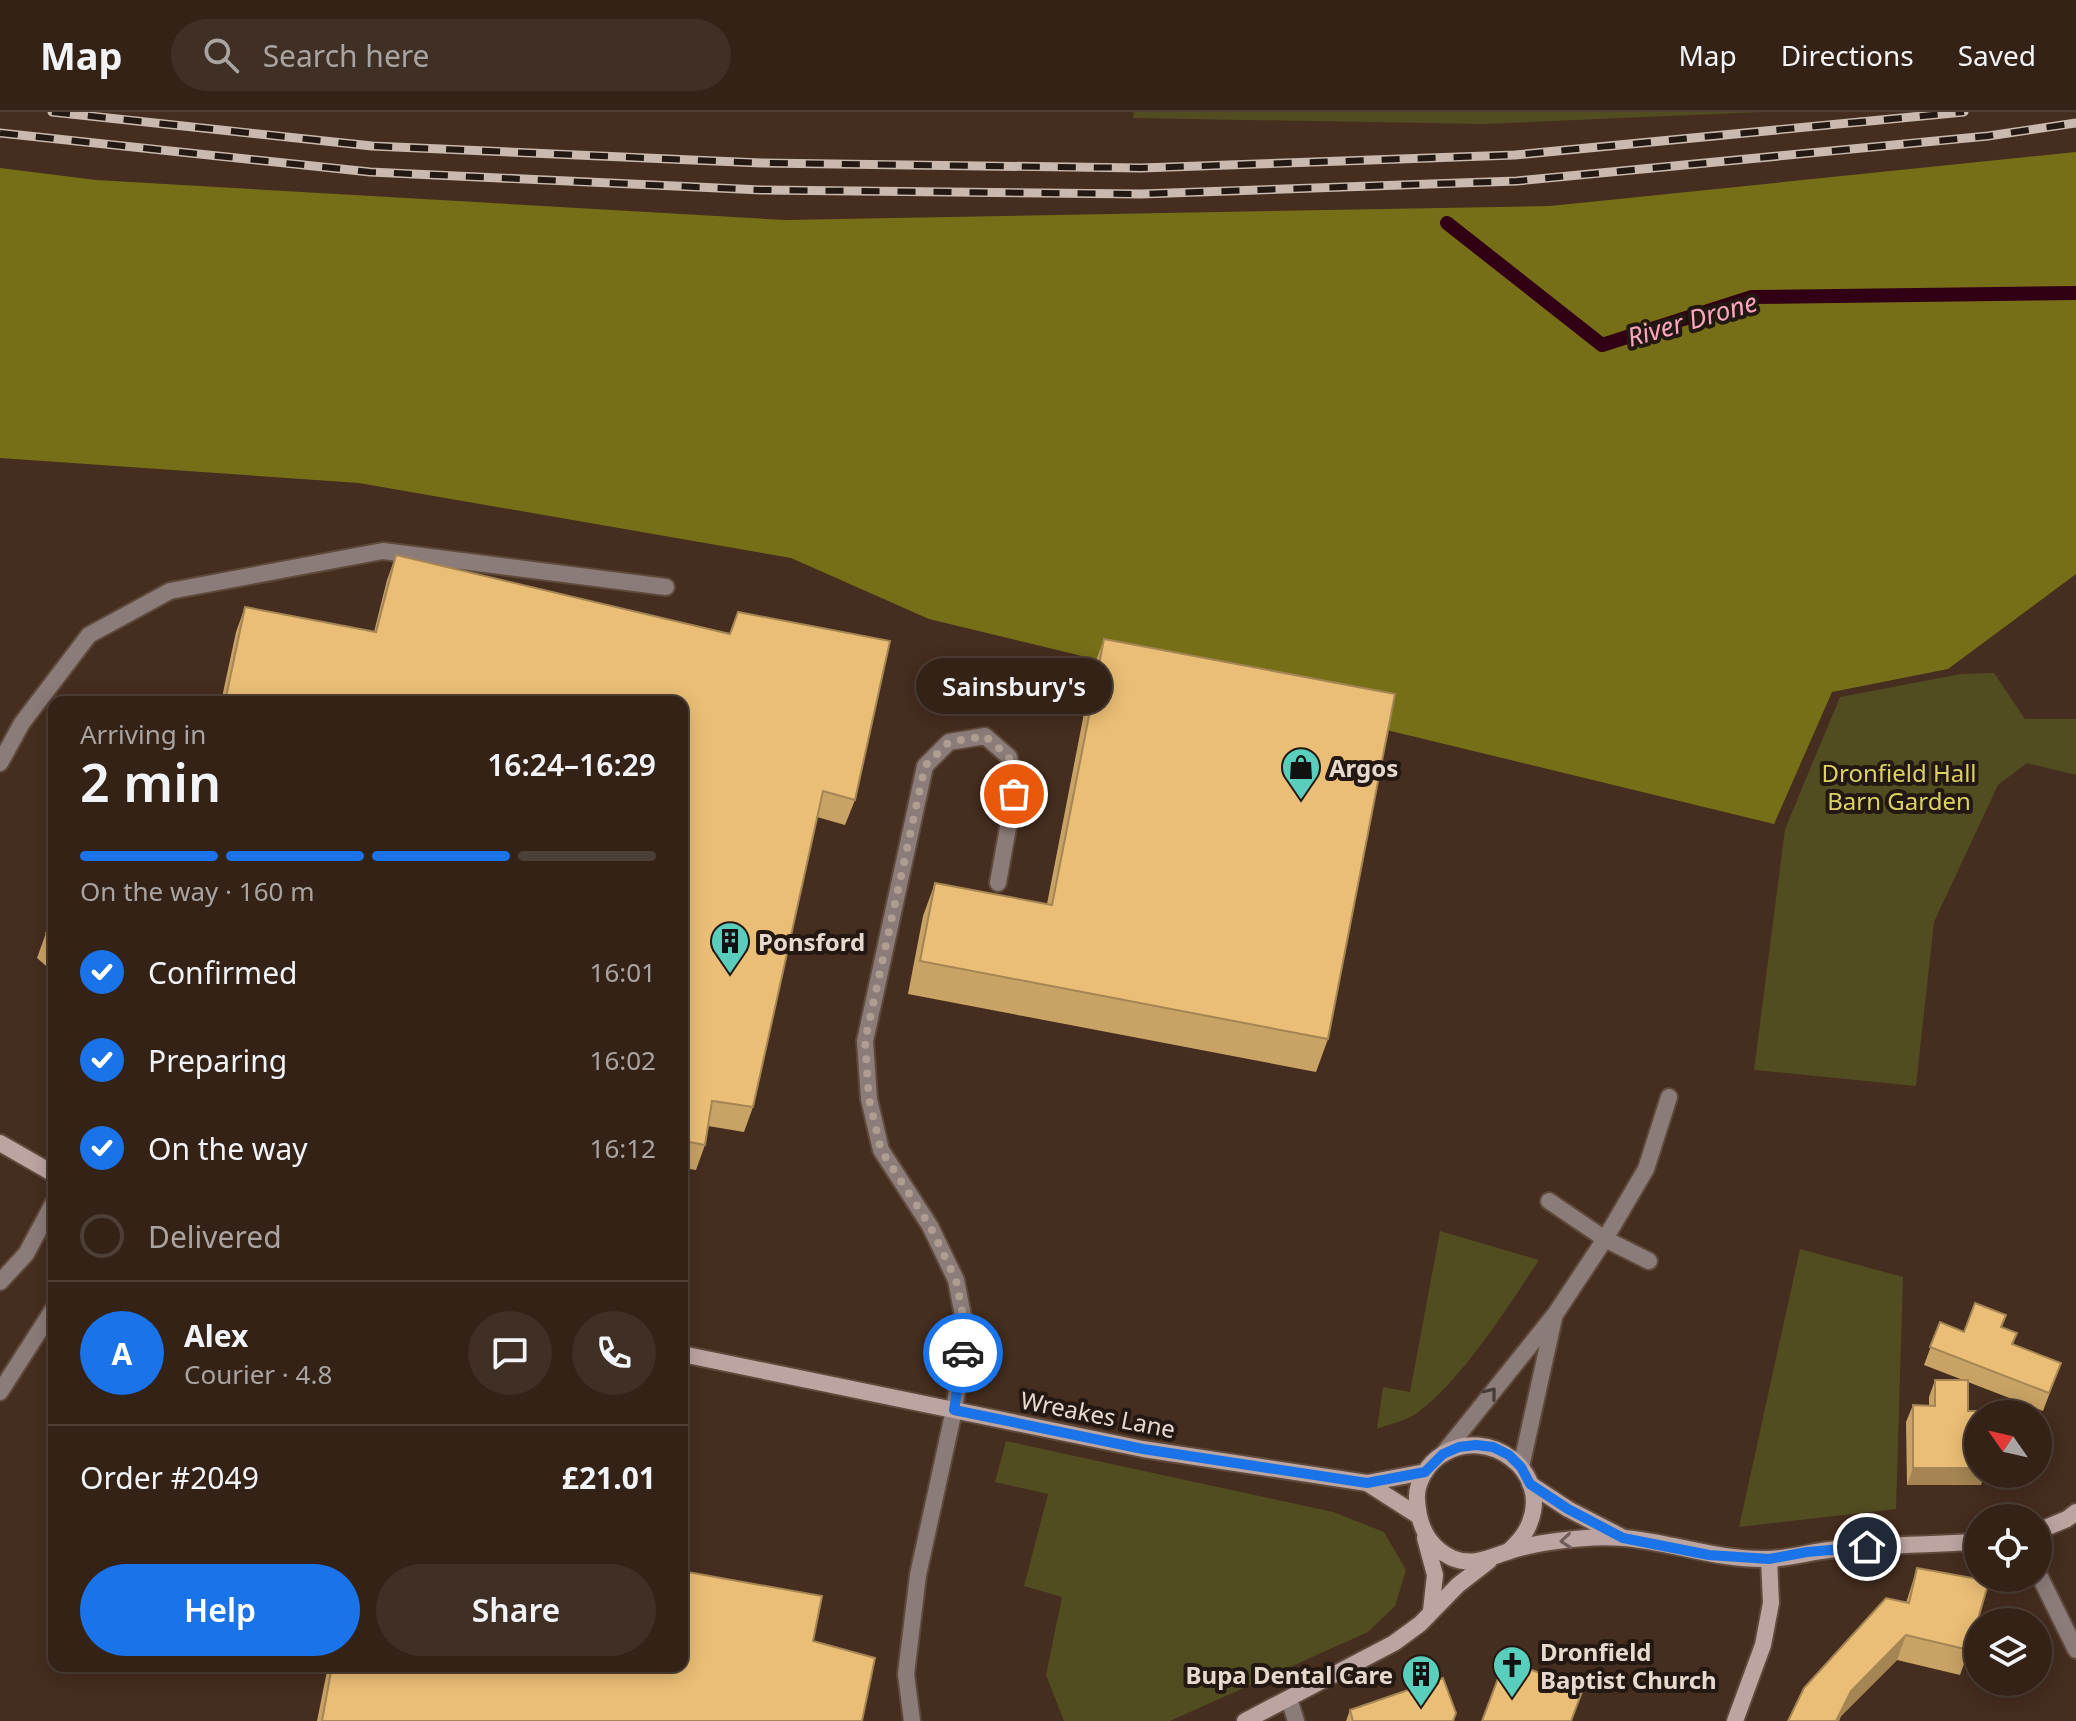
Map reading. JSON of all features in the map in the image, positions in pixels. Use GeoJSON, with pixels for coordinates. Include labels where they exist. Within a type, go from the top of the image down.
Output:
{"type":"FeatureCollection","features":[{"type":"Feature","properties":{"kind":"street"},"geometry":{"type":"LineString","coordinates":[[0,763],[22,723],[89,635],[170,591],[383,551],[666,587]]}},
{"type":"Feature","properties":{"kind":"street"},"geometry":{"type":"LineString","coordinates":[[912,1721],[906,1674],[918,1575],[954,1410],[966,1331],[956,1280],[930,1226],[881,1150],[869,1099],[865,1041],[925,766],[949,742],[985,736],[1009,757],[1014,794],[998,883]]}},
{"type":"Feature","properties":{"kind":"street"},"geometry":{"type":"LineString","coordinates":[[1431,1611],[1435,1575],[1417,1515],[1417,1493],[1425,1472],[1443,1454],[1556,1313],[1605,1239],[1646,1169],[1669,1097]]}},
{"type":"Feature","properties":{"kind":"street"},"geometry":{"type":"LineString","coordinates":[[0,1143],[48,1171]]}},
{"type":"Feature","properties":{"kind":"street"},"geometry":{"type":"LineString","coordinates":[[1549,1201],[1605,1239],[1649,1261]]}},
{"type":"Feature","properties":{"kind":"street"},"geometry":{"type":"LineString","coordinates":[[0,1282],[26,1254],[48,1213]]}},
{"type":"Feature","properties":{"kind":"street"},"geometry":{"type":"LineString","coordinates":[[1521,1467],[1556,1313]]}},
{"type":"Feature","properties":{"kind":"street"},"geometry":{"type":"LineString","coordinates":[[0,1392],[48,1322]]}},
{"type":"Feature","properties":{"kind":"street","name":"Wreakes Lane"},"geometry":{"type":"LineString","coordinates":[[688,1355],[1143,1449],[1367,1483],[1425,1472]]}},
{"type":"Feature","properties":{"kind":"street"},"geometry":{"type":"LineString","coordinates":[[1443,1454],[1459,1447],[1493,1447],[1509,1455],[1521,1467],[1530,1484],[1534,1502],[1531,1521],[1522,1538],[1509,1551]]}},
{"type":"Feature","properties":{"kind":"street","name":"Wreakes Lane"},"geometry":{"type":"LineString","coordinates":[[1367,1483],[1417,1515]]}},
{"type":"Feature","properties":{"kind":"street"},"geometry":{"type":"LineString","coordinates":[[1530,1484],[1568,1509],[1623,1538]]}},
{"type":"Feature","properties":{"kind":"street"},"geometry":{"type":"LineString","coordinates":[[2052,1525],[2076,1512]]}},
{"type":"Feature","properties":{"kind":"street"},"geometry":{"type":"LineString","coordinates":[[1424,1533],[1437,1548],[1454,1559],[1473,1562],[1492,1559]]}},
{"type":"Feature","properties":{"kind":"street"},"geometry":{"type":"LineString","coordinates":[[1245,1721],[1394,1643],[1420,1624],[1458,1585],[1492,1559],[1509,1551],[1559,1541],[1623,1538],[1709,1555],[1769,1559],[1839,1549],[1964,1543]]}},
{"type":"Feature","properties":{"kind":"street"},"geometry":{"type":"LineString","coordinates":[[1735,1721],[1763,1645],[1771,1603],[1769,1559]]}},
{"type":"Feature","properties":{"kind":"street"},"geometry":{"type":"LineString","coordinates":[[2047,1592],[2076,1650]]}},
{"type":"Feature","properties":{"kind":"street"},"geometry":{"type":"LineString","coordinates":[[1289,1699],[1296,1721]]}},
{"type":"Feature","properties":{"kind":"green space"},"geometry":{"type":"Polygon","coordinates":[[[1134,112],[1762,112],[1483,124],[1133,118],[1134,112]]]}},
{"type":"Feature","properties":{"kind":"green space","name":"Dronfield Hall Barn Garden"},"geometry":{"type":"Polygon","coordinates":[[[1994,673],[2025,719],[2076,719],[2076,775],[2027,763],[1998,785],[1934,922],[1916,1086],[1754,1070],[1785,829],[1840,697],[1961,674],[1994,673]]]}},
{"type":"Feature","properties":{"kind":"green space"},"geometry":{"type":"Polygon","coordinates":[[[1440,1231],[1539,1260],[1483,1342],[1451,1382],[1417,1413],[1377,1429],[1383,1387],[1410,1392],[1440,1231]]]}},
{"type":"Feature","properties":{"kind":"green space"},"geometry":{"type":"Polygon","coordinates":[[[1800,1249],[1903,1277],[1896,1509],[1739,1527],[1800,1249]]]}},
{"type":"Feature","properties":{"kind":"green space"},"geometry":{"type":"Polygon","coordinates":[[[1006,1441],[1333,1512],[1384,1532],[1406,1570],[1395,1606],[1368,1632],[1170,1721],[1064,1721],[1046,1675],[1062,1597],[1024,1586],[1048,1494],[995,1482],[1006,1441]]]}},
{"type":"Feature","properties":{"kind":"shaded area"},"geometry":{"type":"Polygon","coordinates":[[[2076,152],[2076,574],[1948,669],[1832,692],[1774,824],[929,619],[791,558],[359,483],[0,458],[0,168],[96,180],[785,220],[1550,206],[2076,152]]]}},
{"type":"Feature","properties":{"kind":"building","name":"Ponsford"},"geometry":{"type":"Polygon","coordinates":[[[396,555],[730,634],[738,612],[890,641],[855,800],[823,791],[753,1107],[712,1101],[705,1145],[689,1142],[688,1147],[688,696],[226,696],[245,607],[376,632],[396,555]]]}},
{"type":"Feature","properties":{"kind":"building"},"geometry":{"type":"Polygon","coordinates":[[[1104,639],[1395,694],[1328,1039],[920,961],[935,883],[1052,905],[1104,639]]]}},
{"type":"Feature","properties":{"kind":"building"},"geometry":{"type":"Polygon","coordinates":[[[1975,1303],[2006,1315],[2001,1327],[2017,1333],[2012,1344],[2061,1363],[2049,1393],[1930,1347],[1940,1322],[1964,1332],[1975,1303]]]}},
{"type":"Feature","properties":{"kind":"building"},"geometry":{"type":"Polygon","coordinates":[[[1935,1380],[1968,1380],[1968,1400],[1964,1400],[1964,1468],[1913,1468],[1913,1405],[1935,1406],[1935,1380]]]}},
{"type":"Feature","properties":{"kind":"building"},"geometry":{"type":"Polygon","coordinates":[[[1917,1568],[1964,1576],[1964,1592],[1986,1592],[1981,1608],[1964,1608],[1964,1649],[1906,1635],[1851,1691],[1836,1721],[1788,1721],[1804,1688],[1886,1598],[1909,1603],[1917,1568]]]}},
{"type":"Feature","properties":{"kind":"building"},"geometry":{"type":"Polygon","coordinates":[[[688,1572],[822,1596],[813,1641],[875,1658],[862,1721],[322,1721],[331,1672],[688,1672],[688,1572]]]}},
{"type":"Feature","properties":{"kind":"building"},"geometry":{"type":"Polygon","coordinates":[[[1505,1660],[1583,1689],[1571,1721],[1482,1721],[1505,1660]]]}},
{"type":"Feature","properties":{"kind":"building"},"geometry":{"type":"Polygon","coordinates":[[[1443,1678],[1456,1713],[1453,1721],[1353,1721],[1350,1710],[1443,1678]]]}},
{"type":"Feature","properties":{"kind":"waterway","name":"River Drone"},"geometry":{"type":"LineString","coordinates":[[1447,223],[1602,345],[1752,297],[2076,293]]}},
{"type":"Feature","properties":{"kind":"railway"},"geometry":{"type":"LineString","coordinates":[[52,112],[372,146],[761,163],[1141,168],[1515,155],[1964,112]]}},
{"type":"Feature","properties":{"kind":"railway"},"geometry":{"type":"LineString","coordinates":[[0,133],[370,172],[761,190],[1141,194],[1517,181],[1988,136],[2076,123]]}},
{"type":"Feature","properties":{"kind":"way so far"},"geometry":{"type":"LineString","coordinates":[[963,1353],[966,1331],[956,1280],[930,1226],[881,1150],[869,1099],[865,1041],[925,766],[949,742],[985,736],[1009,757],[1014,794]]}},
{"type":"Feature","properties":{"kind":"place","name":"Sainsbury's"},"geometry":{"type":"Point","coordinates":[1014,794]}},
{"type":"Feature","properties":{"kind":"place","name":"Argos"},"geometry":{"type":"Point","coordinates":[1301,801]}},
{"type":"Feature","properties":{"kind":"place","name":"Ponsford"},"geometry":{"type":"Point","coordinates":[730,975]}},
{"type":"Feature","properties":{"kind":"place","name":"Dronfield Baptist Church"},"geometry":{"type":"Point","coordinates":[1512,1699]}},
{"type":"Feature","properties":{"kind":"place","name":"Bupa Dental Care"},"geometry":{"type":"Point","coordinates":[1421,1708]}},
{"type":"Feature","properties":{"kind":"route"},"geometry":{"type":"LineString","coordinates":[[963,1353],[954,1410],[1143,1449],[1367,1483],[1425,1472],[1443,1454],[1459,1447],[1493,1447],[1509,1455],[1521,1467],[1530,1484],[1568,1509],[1623,1538],[1709,1555],[1769,1559],[1867,1547]]}}]}
